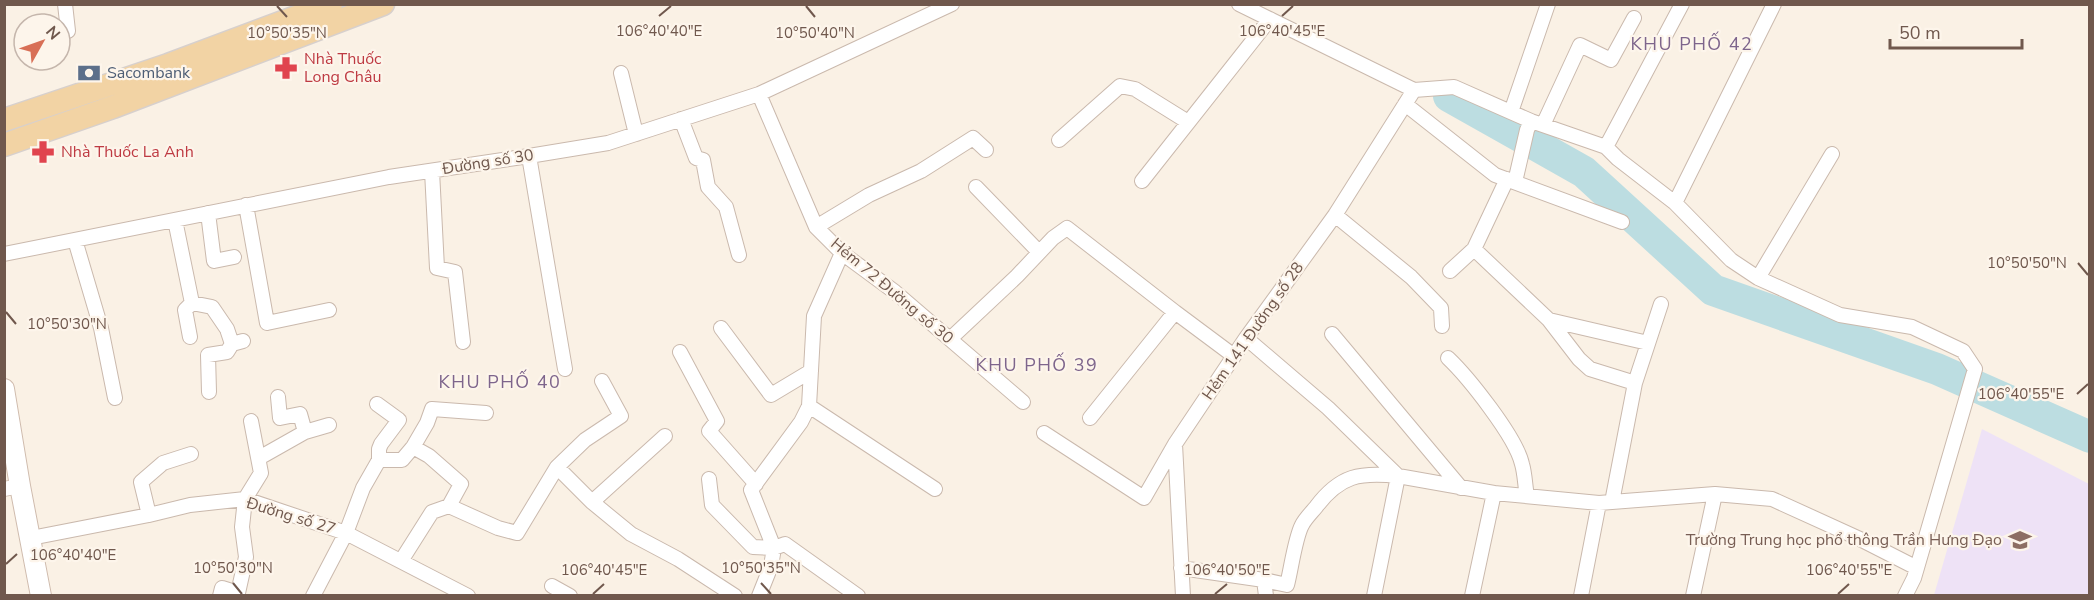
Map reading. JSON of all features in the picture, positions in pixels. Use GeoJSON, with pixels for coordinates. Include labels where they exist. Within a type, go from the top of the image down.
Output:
{"type":"FeatureCollection","features":[{"type":"Feature","properties":{"kind":"main road"},"geometry":{"type":"LineString","coordinates":[[4,120],[168,65],[331,4]]}},
{"type":"Feature","properties":{"kind":"main road"},"geometry":{"type":"LineString","coordinates":[[4,145],[113,107],[383,4]]}},
{"type":"Feature","properties":{"kind":"street","name":"Đường số 30"},"geometry":{"type":"LineString","coordinates":[[4,254],[389,177],[608,143],[759,94],[952,4]]}},
{"type":"Feature","properties":{"kind":"street"},"geometry":{"type":"LineString","coordinates":[[1239,4],[1414,90],[1454,87],[1534,125],[1606,147],[1675,203],[1731,260],[1758,278],[1840,315],[1912,327],[1963,351],[1975,369],[1917,568],[1905,596]]}},
{"type":"Feature","properties":{"kind":"street"},"geometry":{"type":"LineString","coordinates":[[1510,112],[1548,4]]}},
{"type":"Feature","properties":{"kind":"street"},"geometry":{"type":"LineString","coordinates":[[1606,147],[1682,4]]}},
{"type":"Feature","properties":{"kind":"street"},"geometry":{"type":"LineString","coordinates":[[1675,203],[1774,4]]}},
{"type":"Feature","properties":{"kind":"street"},"geometry":{"type":"LineString","coordinates":[[1450,271],[1474,249],[1511,181],[1534,125],[1580,45],[1611,60],[1634,18]]}},
{"type":"Feature","properties":{"kind":"street"},"geometry":{"type":"LineString","coordinates":[[1142,181],[1270,19]]}},
{"type":"Feature","properties":{"kind":"street"},"geometry":{"type":"LineString","coordinates":[[621,73],[636,134]]}},
{"type":"Feature","properties":{"kind":"street"},"geometry":{"type":"LineString","coordinates":[[1059,140],[1119,86],[1135,89],[1188,122]]}},
{"type":"Feature","properties":{"kind":"street","name":"Hẻm 141 Đường số 28"},"geometry":{"type":"LineString","coordinates":[[1044,432],[1144,498],[1175,444],[1246,338],[1335,215],[1414,90]]}},
{"type":"Feature","properties":{"kind":"street","name":"Hẻm 72 Đường số 30"},"geometry":{"type":"LineString","coordinates":[[759,94],[816,227],[842,253],[894,292],[1023,402]]}},
{"type":"Feature","properties":{"kind":"street"},"geometry":{"type":"LineString","coordinates":[[1405,104],[1495,175],[1622,222]]}},
{"type":"Feature","properties":{"kind":"street"},"geometry":{"type":"LineString","coordinates":[[681,119],[696,158],[703,160],[708,187],[726,207],[739,255]]}},
{"type":"Feature","properties":{"kind":"street"},"geometry":{"type":"LineString","coordinates":[[816,227],[869,195],[921,171],[973,138],[986,150]]}},
{"type":"Feature","properties":{"kind":"street"},"geometry":{"type":"LineString","coordinates":[[1758,278],[1832,154]]}},
{"type":"Feature","properties":{"kind":"street"},"geometry":{"type":"LineString","coordinates":[[529,156],[565,369]]}},
{"type":"Feature","properties":{"kind":"street"},"geometry":{"type":"LineString","coordinates":[[432,171],[437,268],[455,272],[463,342]]}},
{"type":"Feature","properties":{"kind":"street"},"geometry":{"type":"LineString","coordinates":[[976,187],[1040,252]]}},
{"type":"Feature","properties":{"kind":"street"},"geometry":{"type":"LineString","coordinates":[[246,205],[267,322],[329,310]]}},
{"type":"Feature","properties":{"kind":"street"},"geometry":{"type":"LineString","coordinates":[[208,213],[214,261],[234,257]]}},
{"type":"Feature","properties":{"kind":"street"},"geometry":{"type":"LineString","coordinates":[[1335,215],[1411,277],[1441,309],[1442,326]]}},
{"type":"Feature","properties":{"kind":"street"},"geometry":{"type":"LineString","coordinates":[[175,220],[192,303]]}},
{"type":"Feature","properties":{"kind":"street"},"geometry":{"type":"LineString","coordinates":[[950,339],[1017,276],[1053,238],[1067,228],[1234,356]]}},
{"type":"Feature","properties":{"kind":"street"},"geometry":{"type":"LineString","coordinates":[[75,240],[101,328],[115,398]]}},
{"type":"Feature","properties":{"kind":"street"},"geometry":{"type":"LineString","coordinates":[[1474,249],[1549,320],[1579,359],[1590,369],[1635,383]]}},
{"type":"Feature","properties":{"kind":"street"},"geometry":{"type":"LineString","coordinates":[[759,596],[771,566],[774,548],[751,490],[801,422],[809,406],[814,316],[842,253]]}},
{"type":"Feature","properties":{"kind":"street"},"geometry":{"type":"LineString","coordinates":[[190,337],[185,310],[192,303]]}},
{"type":"Feature","properties":{"kind":"street"},"geometry":{"type":"LineString","coordinates":[[192,303],[212,307],[238,342],[226,352],[208,354],[209,392]]}},
{"type":"Feature","properties":{"kind":"street"},"geometry":{"type":"LineString","coordinates":[[1581,596],[1635,383],[1661,304]]}},
{"type":"Feature","properties":{"kind":"street"},"geometry":{"type":"LineString","coordinates":[[1090,418],[1175,312]]}},
{"type":"Feature","properties":{"kind":"street"},"geometry":{"type":"LineString","coordinates":[[1549,320],[1648,343]]}},
{"type":"Feature","properties":{"kind":"street"},"geometry":{"type":"LineString","coordinates":[[721,328],[771,395],[812,371]]}},
{"type":"Feature","properties":{"kind":"street"},"geometry":{"type":"LineString","coordinates":[[1332,334],[1461,488]]}},
{"type":"Feature","properties":{"kind":"street"},"geometry":{"type":"LineString","coordinates":[[1246,338],[1328,408],[1398,476]]}},
{"type":"Feature","properties":{"kind":"street"},"geometry":{"type":"LineString","coordinates":[[680,352],[717,422],[709,431],[756,484]]}},
{"type":"Feature","properties":{"kind":"street"},"geometry":{"type":"LineString","coordinates":[[1448,358],[1477,390],[1510,440],[1522,462],[1527,496]]}},
{"type":"Feature","properties":{"kind":"street"},"geometry":{"type":"LineString","coordinates":[[448,506],[498,528],[517,532],[556,467],[585,440],[621,416],[602,381]]}},
{"type":"Feature","properties":{"kind":"street"},"geometry":{"type":"LineString","coordinates":[[4,388],[12,488],[31,538],[41,596]]}},
{"type":"Feature","properties":{"kind":"street"},"geometry":{"type":"LineString","coordinates":[[278,397],[280,418],[300,414],[305,432]]}},
{"type":"Feature","properties":{"kind":"street"},"geometry":{"type":"LineString","coordinates":[[313,596],[346,532],[363,488],[379,460],[381,444],[399,420],[377,404]]}},
{"type":"Feature","properties":{"kind":"street"},"geometry":{"type":"LineString","coordinates":[[809,406],[934,489]]}},
{"type":"Feature","properties":{"kind":"street"},"geometry":{"type":"LineString","coordinates":[[379,460],[402,460],[413,447],[432,409],[486,413]]}},
{"type":"Feature","properties":{"kind":"street"},"geometry":{"type":"LineString","coordinates":[[220,596],[222,588],[238,593],[246,557],[242,527],[245,499],[261,473],[251,420]]}},
{"type":"Feature","properties":{"kind":"street"},"geometry":{"type":"LineString","coordinates":[[260,458],[305,432],[329,425]]}},
{"type":"Feature","properties":{"kind":"street"},"geometry":{"type":"LineString","coordinates":[[592,502],[665,436]]}},
{"type":"Feature","properties":{"kind":"street"},"geometry":{"type":"LineString","coordinates":[[1175,444],[1183,596]]}},
{"type":"Feature","properties":{"kind":"street"},"geometry":{"type":"LineString","coordinates":[[401,561],[432,512],[448,506],[461,484],[429,456],[413,447]]}},
{"type":"Feature","properties":{"kind":"street"},"geometry":{"type":"LineString","coordinates":[[149,515],[141,482],[163,464],[191,454]]}},
{"type":"Feature","properties":{"kind":"street"},"geometry":{"type":"LineString","coordinates":[[556,467],[592,502],[631,534],[678,559],[735,596]]}},
{"type":"Feature","properties":{"kind":"street"},"geometry":{"type":"LineString","coordinates":[[1181,568],[1287,585],[1301,527],[1327,493],[1338,483],[1372,473],[1494,493],[1606,503],[1715,494],[1772,499],[1917,568]]}},
{"type":"Feature","properties":{"kind":"street"},"geometry":{"type":"LineString","coordinates":[[1374,596],[1398,476]]}},
{"type":"Feature","properties":{"kind":"street"},"geometry":{"type":"LineString","coordinates":[[709,479],[712,505],[753,547],[774,548],[785,544],[858,596]]}},
{"type":"Feature","properties":{"kind":"street"},"geometry":{"type":"LineString","coordinates":[[1472,596],[1494,493]]}},
{"type":"Feature","properties":{"kind":"street"},"geometry":{"type":"LineString","coordinates":[[1693,596],[1715,494]]}},
{"type":"Feature","properties":{"kind":"street","name":"Đường số 27"},"geometry":{"type":"LineString","coordinates":[[31,538],[190,505],[245,499],[346,532],[468,596]]}},
{"type":"Feature","properties":{"kind":"street"},"geometry":{"type":"LineString","coordinates":[[1264,580],[1266,596]]}},
{"type":"Feature","properties":{"kind":"street"},"geometry":{"type":"LineString","coordinates":[[552,585],[569,595]]}},
{"type":"Feature","properties":{"kind":"shaded area","name":"Trường Trung học phổ thông Trần Hưng Đạo"},"geometry":{"type":"Polygon","coordinates":[[[1982,429],[2089,484],[2089,595],[1934,595],[1982,429]]]}},
{"type":"Feature","properties":{"kind":"waterway"},"geometry":{"type":"LineString","coordinates":[[1449,96],[1584,172],[1713,290],[1937,369],[2090,437]]}},
{"type":"Feature","properties":{"kind":"place","name":"Nhà Thuốc Long Châu"},"geometry":{"type":"Point","coordinates":[286,68]}},
{"type":"Feature","properties":{"kind":"place","name":"Sacombank"},"geometry":{"type":"Point","coordinates":[89,73]}},
{"type":"Feature","properties":{"kind":"place","name":"Nhà Thuốc La Anh"},"geometry":{"type":"Point","coordinates":[43,152]}},
{"type":"Feature","properties":{"kind":"place","name":"Trường Trung học phổ thông Trần Hưng Đạo"},"geometry":{"type":"Point","coordinates":[2020,540]}},
{"type":"Feature","properties":{"kind":"district","name":"KHU PHỐ 42"},"geometry":{"type":"Point","coordinates":[1692,44]}},
{"type":"Feature","properties":{"kind":"district","name":"KHU PHỐ 39"},"geometry":{"type":"Point","coordinates":[1037,365]}},
{"type":"Feature","properties":{"kind":"district","name":"KHU PHỐ 40"},"geometry":{"type":"Point","coordinates":[500,382]}}]}
